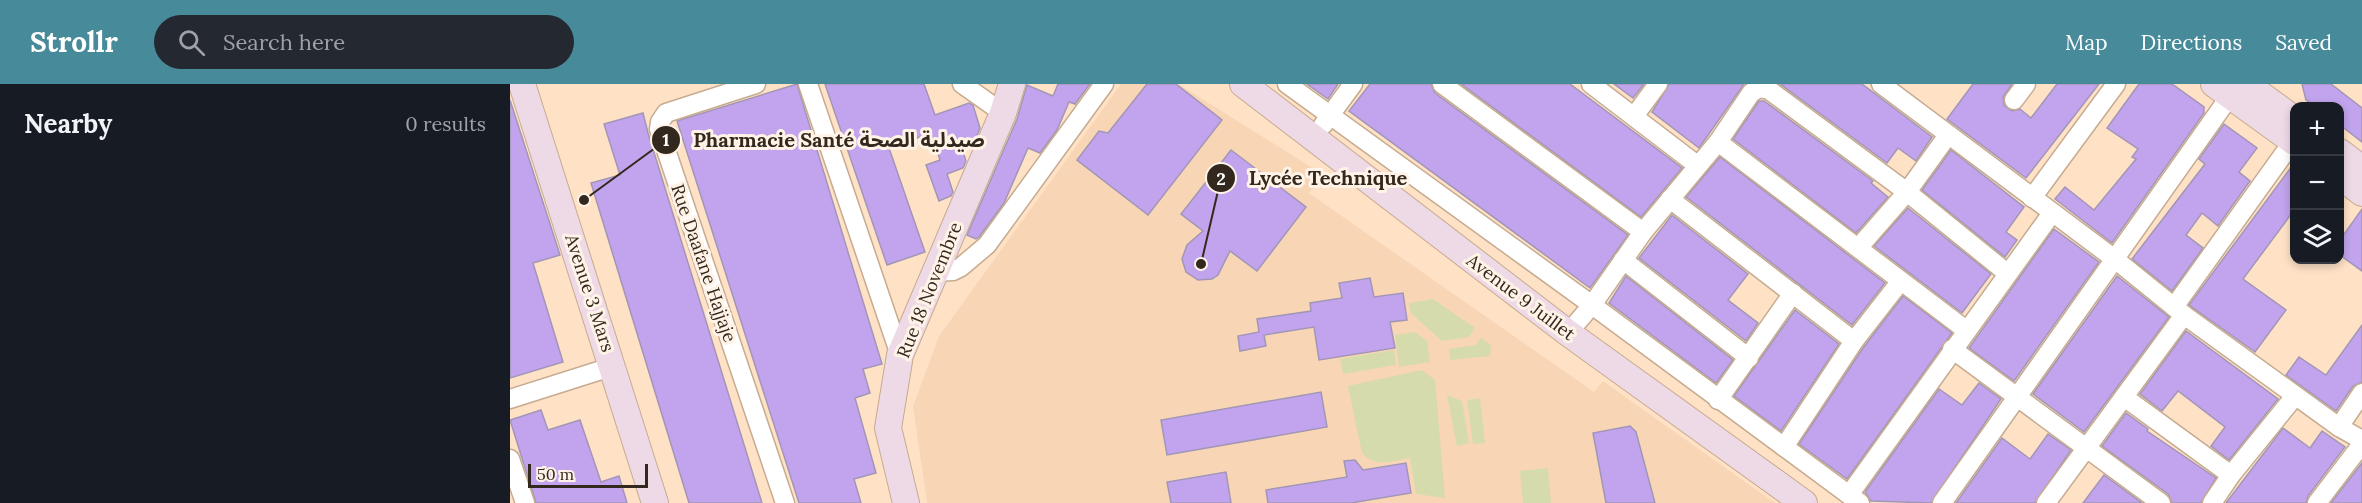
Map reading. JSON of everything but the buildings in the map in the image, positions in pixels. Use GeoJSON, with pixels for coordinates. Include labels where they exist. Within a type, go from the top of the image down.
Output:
{"type":"FeatureCollection","features":[{"type":"Feature","properties":{"kind":"street","name":"Avenue 3 Mars"},"geometry":{"type":"LineString","coordinates":[[522,84],[614,366],[655,503]]}},
{"type":"Feature","properties":{"kind":"street","name":"Rue Daafane Hajjaje"},"geometry":{"type":"LineString","coordinates":[[756,84],[666,113],[660,122],[659,129],[785,503]]}},
{"type":"Feature","properties":{"kind":"street"},"geometry":{"type":"LineString","coordinates":[[808,84],[900,355]]}},
{"type":"Feature","properties":{"kind":"street"},"geometry":{"type":"LineString","coordinates":[[962,84],[1003,113]]}},
{"type":"Feature","properties":{"kind":"street","name":"Rue 18 Novembre"},"geometry":{"type":"LineString","coordinates":[[906,503],[888,428],[900,355],[1003,113],[1012,84]]}},
{"type":"Feature","properties":{"kind":"street"},"geometry":{"type":"LineString","coordinates":[[936,272],[953,271],[961,267],[987,245],[1103,84]]}},
{"type":"Feature","properties":{"kind":"street"},"geometry":{"type":"LineString","coordinates":[[1287,84],[1592,304],[1854,499],[1952,349],[2052,213]]}},
{"type":"Feature","properties":{"kind":"street"},"geometry":{"type":"LineString","coordinates":[[1312,137],[1330,117],[1353,84]]}},
{"type":"Feature","properties":{"kind":"street"},"geometry":{"type":"LineString","coordinates":[[1442,84],[1643,232]]}},
{"type":"Feature","properties":{"kind":"street"},"geometry":{"type":"LineString","coordinates":[[1591,84],[1635,115],[1697,165]]}},
{"type":"Feature","properties":{"kind":"street"},"geometry":{"type":"LineString","coordinates":[[1635,115],[1658,84]]}},
{"type":"Feature","properties":{"kind":"street"},"geometry":{"type":"LineString","coordinates":[[1881,84],[2116,260],[2179,311],[2362,442],[2317,503]]}},
{"type":"Feature","properties":{"kind":"street"},"geometry":{"type":"LineString","coordinates":[[2014,100],[2026,84]]}},
{"type":"Feature","properties":{"kind":"street"},"geometry":{"type":"LineString","coordinates":[[2032,198],[2116,84]]}},
{"type":"Feature","properties":{"kind":"street","name":"Avenue 9 Juillet"},"geometry":{"type":"LineString","coordinates":[[1246,85],[1568,333],[1804,503]]}},
{"type":"Feature","properties":{"kind":"street"},"geometry":{"type":"LineString","coordinates":[[1568,333],[1592,304],[1643,232],[1718,142],[1751,93],[1759,88],[1765,88],[1907,192],[2007,273]]}},
{"type":"Feature","properties":{"kind":"street"},"geometry":{"type":"LineString","coordinates":[[1942,503],[2241,88],[2290,131]]}},
{"type":"Feature","properties":{"kind":"street"},"geometry":{"type":"LineString","coordinates":[[1859,247],[1907,192],[1948,135]]}},
{"type":"Feature","properties":{"kind":"street"},"geometry":{"type":"LineString","coordinates":[[2046,503],[2124,397],[2290,140]]}},
{"type":"Feature","properties":{"kind":"street"},"geometry":{"type":"LineString","coordinates":[[1718,142],[1966,330]]}},
{"type":"Feature","properties":{"kind":"street"},"geometry":{"type":"LineString","coordinates":[[2344,155],[2362,169]]}},
{"type":"Feature","properties":{"kind":"street"},"geometry":{"type":"LineString","coordinates":[[2344,179],[2362,193]]}},
{"type":"Feature","properties":{"kind":"street"},"geometry":{"type":"LineString","coordinates":[[1670,199],[1854,341]]}},
{"type":"Feature","properties":{"kind":"street"},"geometry":{"type":"LineString","coordinates":[[1623,260],[1749,358]]}},
{"type":"Feature","properties":{"kind":"street"},"geometry":{"type":"LineString","coordinates":[[1784,447],[1854,341],[1900,282]]}},
{"type":"Feature","properties":{"kind":"street"},"geometry":{"type":"LineString","coordinates":[[1718,400],[1793,293]]}},
{"type":"Feature","properties":{"kind":"street"},"geometry":{"type":"LineString","coordinates":[[1952,349],[2161,503]]}},
{"type":"Feature","properties":{"kind":"street"},"geometry":{"type":"LineString","coordinates":[[510,399],[614,366]]}},
{"type":"Feature","properties":{"kind":"street"},"geometry":{"type":"LineString","coordinates":[[2339,427],[2362,393]]}},
{"type":"Feature","properties":{"kind":"street"},"geometry":{"type":"LineString","coordinates":[[2212,503],[2231,475],[2295,396]]}},
{"type":"Feature","properties":{"kind":"street"},"geometry":{"type":"LineString","coordinates":[[2124,397],[2231,475]]}},
{"type":"Feature","properties":{"kind":"street"},"geometry":{"type":"LineString","coordinates":[[510,459],[525,503]]}},
{"type":"Feature","properties":{"kind":"shaded area"},"geometry":{"type":"Polygon","coordinates":[[[1121,84],[1178,84],[1324,175],[1309,193],[1594,392],[1603,381],[1775,503],[927,503],[913,406],[939,336],[1121,84]]]}},
{"type":"Feature","properties":{"kind":"green space"},"geometry":{"type":"Polygon","coordinates":[[[1433,299],[1475,328],[1469,337],[1442,341],[1411,313],[1409,303],[1433,299]]]}},
{"type":"Feature","properties":{"kind":"green space"},"geometry":{"type":"Polygon","coordinates":[[[1415,332],[1427,341],[1430,362],[1399,367],[1395,335],[1415,332]]]}},
{"type":"Feature","properties":{"kind":"green space"},"geometry":{"type":"Polygon","coordinates":[[[1481,338],[1491,345],[1490,356],[1450,360],[1449,349],[1476,345],[1481,338]]]}},
{"type":"Feature","properties":{"kind":"green space"},"geometry":{"type":"Polygon","coordinates":[[[1394,350],[1396,365],[1343,374],[1340,359],[1394,350]]]}},
{"type":"Feature","properties":{"kind":"green space"},"geometry":{"type":"Polygon","coordinates":[[[1422,370],[1435,380],[1445,498],[1416,494],[1410,458],[1379,462],[1367,458],[1362,453],[1348,386],[1422,370]]]}},
{"type":"Feature","properties":{"kind":"green space"},"geometry":{"type":"Polygon","coordinates":[[[1447,395],[1462,401],[1469,443],[1457,446],[1447,395]]]}},
{"type":"Feature","properties":{"kind":"green space"},"geometry":{"type":"Polygon","coordinates":[[[1480,398],[1485,443],[1473,444],[1467,400],[1480,398]]]}},
{"type":"Feature","properties":{"kind":"green space"},"geometry":{"type":"Polygon","coordinates":[[[1548,468],[1551,503],[1523,503],[1520,471],[1548,468]]]}},
{"type":"Feature","properties":{"kind":"place","name":"Pharmacie Santé صيدلية الصحة"},"geometry":{"type":"Point","coordinates":[584,200]}},
{"type":"Feature","properties":{"kind":"place","name":"Lycée Technique"},"geometry":{"type":"Point","coordinates":[1201,264]}}]}
